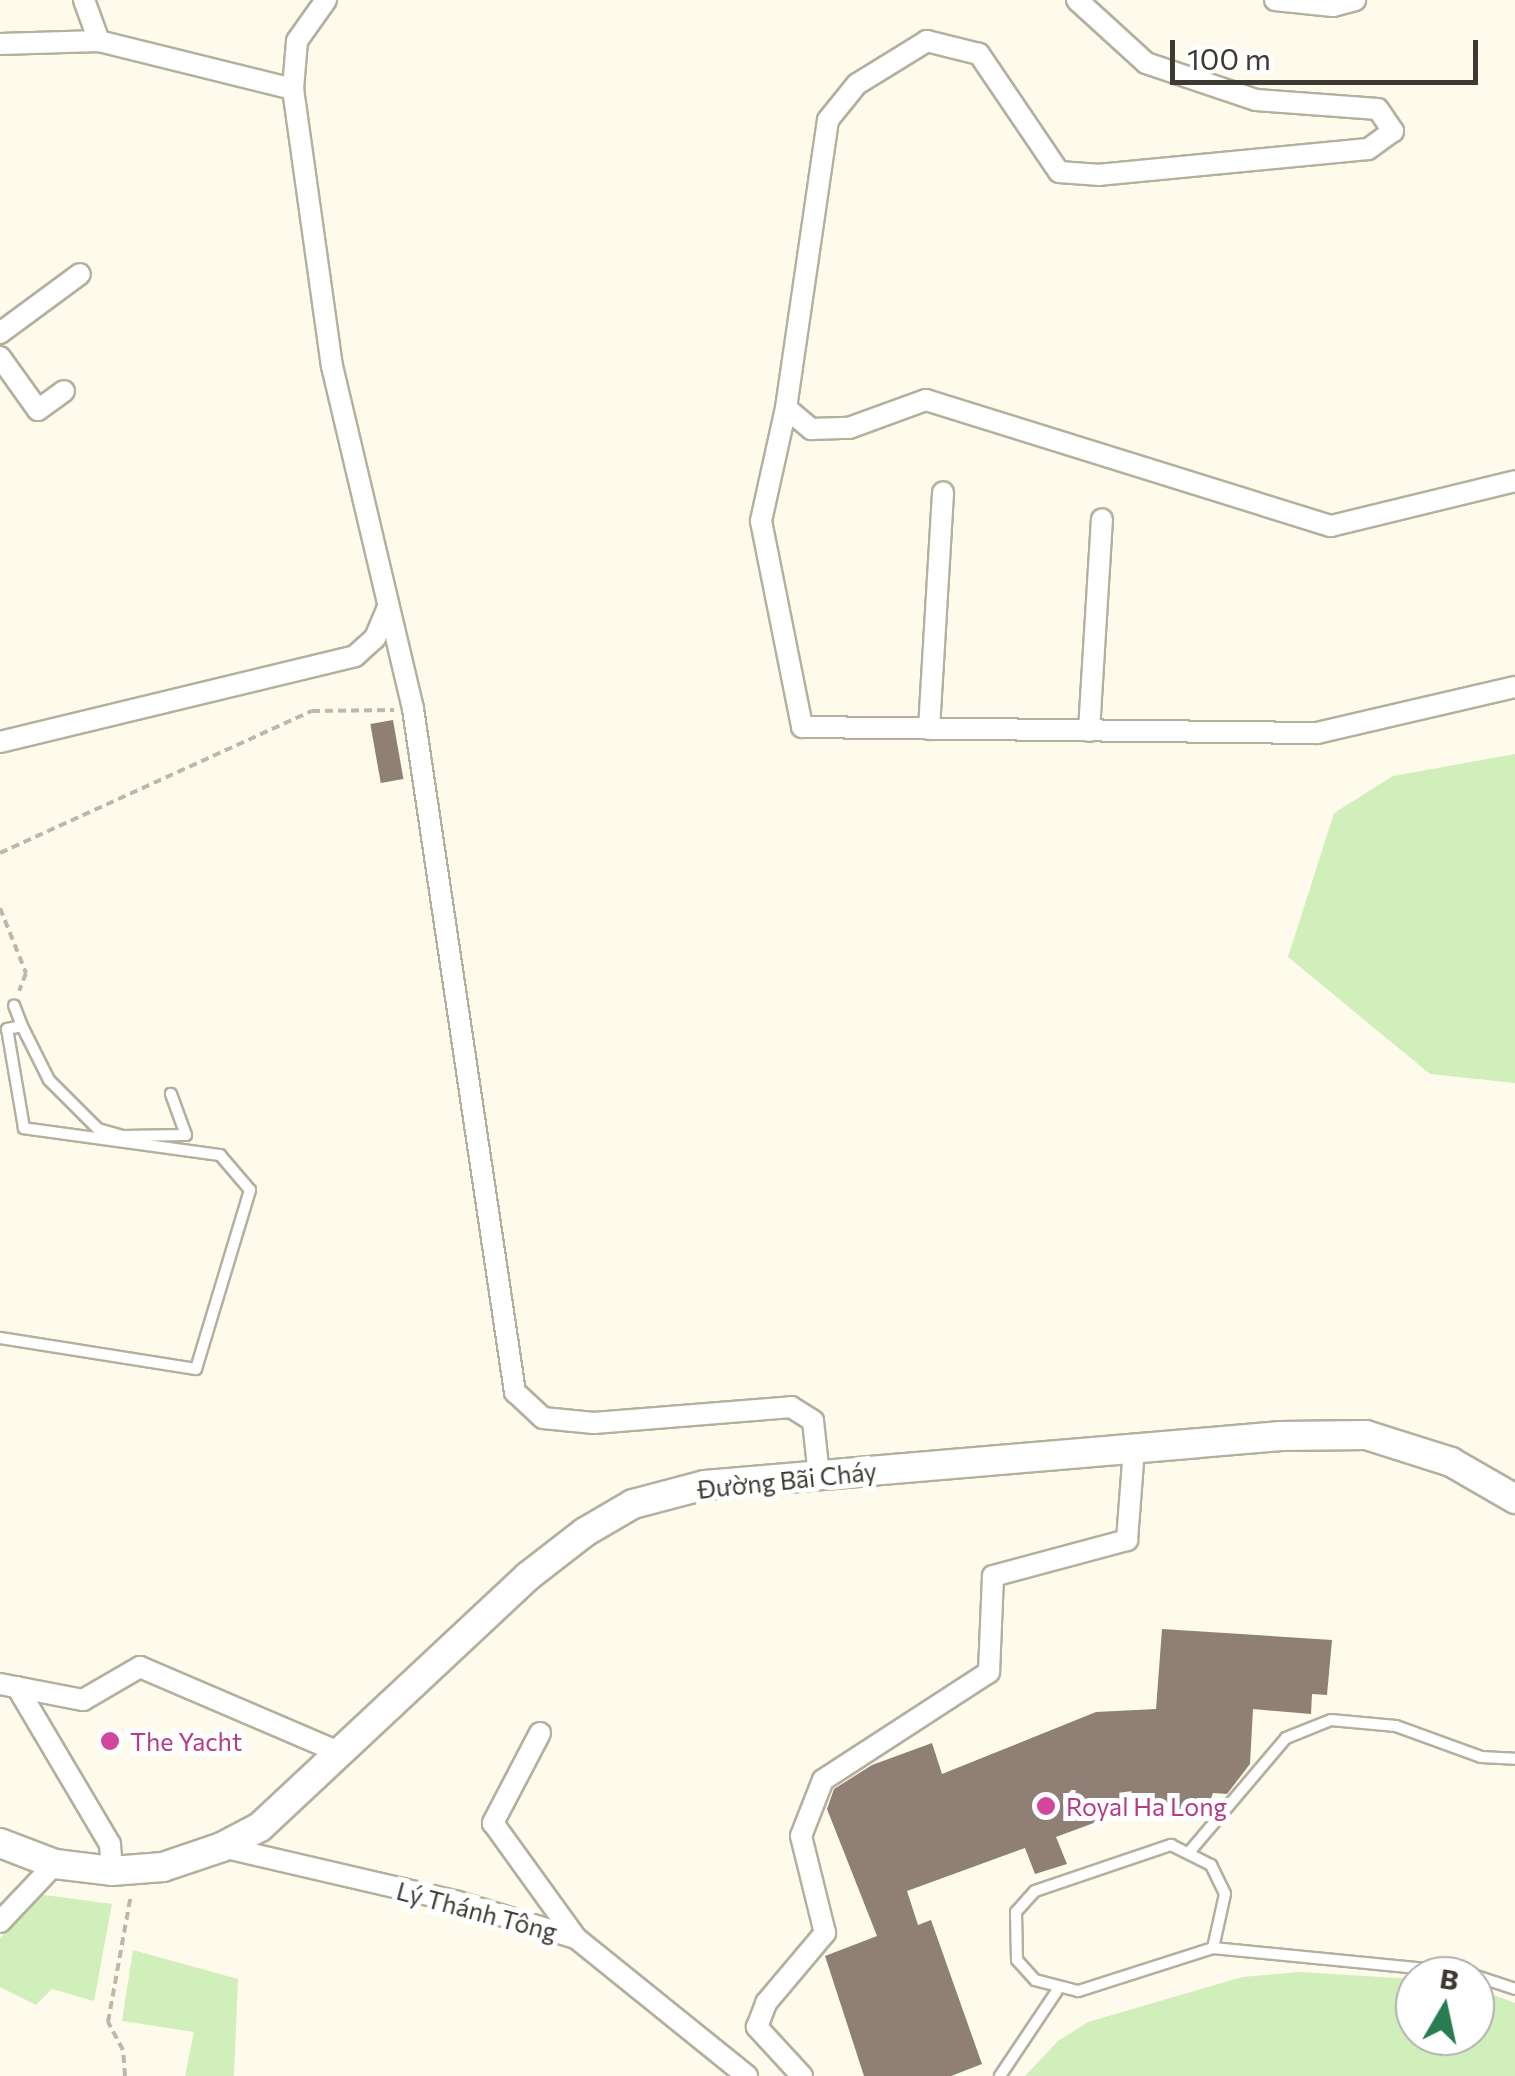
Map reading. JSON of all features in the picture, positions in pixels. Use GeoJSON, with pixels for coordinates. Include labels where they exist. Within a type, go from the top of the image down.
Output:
{"type":"FeatureCollection","features":[{"type":"Feature","properties":{"kind":"main road","name":"Đường Bãi Cháy"},"geometry":{"type":"LineString","coordinates":[[0,1844],[54,1864],[122,1870],[222,1847],[260,1827],[343,1754],[527,1577],[632,1504],[705,1485],[1134,1448],[1366,1435],[1452,1462],[1515,1500]]}},
{"type":"Feature","properties":{"kind":"street"},"geometry":{"type":"LineString","coordinates":[[84,0],[98,41]]}},
{"type":"Feature","properties":{"kind":"street"},"geometry":{"type":"LineString","coordinates":[[326,0],[296,40],[294,89],[332,366],[413,709],[515,1392],[543,1418],[594,1423],[790,1407],[813,1421],[819,1475]]}},
{"type":"Feature","properties":{"kind":"street"},"geometry":{"type":"LineString","coordinates":[[1077,0],[1146,64],[1256,100],[1378,109],[1394,131],[1368,150],[1100,175],[1058,172],[979,54],[926,41],[856,84],[828,120],[786,408],[761,521],[802,727],[1317,734],[1515,686]]}},
{"type":"Feature","properties":{"kind":"street"},"geometry":{"type":"LineString","coordinates":[[1276,0],[1333,6],[1355,0]]}},
{"type":"Feature","properties":{"kind":"street"},"geometry":{"type":"LineString","coordinates":[[0,44],[98,41],[294,89]]}},
{"type":"Feature","properties":{"kind":"street"},"geometry":{"type":"LineString","coordinates":[[0,334],[80,274]]}},
{"type":"Feature","properties":{"kind":"street"},"geometry":{"type":"LineString","coordinates":[[0,357],[38,410],[64,391]]}},
{"type":"Feature","properties":{"kind":"street"},"geometry":{"type":"LineString","coordinates":[[786,408],[810,429],[850,428],[926,400],[1331,526],[1515,481]]}},
{"type":"Feature","properties":{"kind":"street"},"geometry":{"type":"LineString","coordinates":[[929,729],[943,492]]}},
{"type":"Feature","properties":{"kind":"street"},"geometry":{"type":"LineString","coordinates":[[1088,730],[1102,519]]}},
{"type":"Feature","properties":{"kind":"street"},"geometry":{"type":"LineString","coordinates":[[0,742],[355,656],[375,638],[388,607]]}},
{"type":"Feature","properties":{"kind":"street"},"geometry":{"type":"LineString","coordinates":[[802,2076],[757,2027],[766,2003],[825,1932],[801,1836],[823,1780],[989,1672],[993,1576],[1127,1540],[1134,1448]]}},
{"type":"Feature","properties":{"kind":"street"},"geometry":{"type":"LineString","coordinates":[[9,1686],[83,1700],[140,1667],[343,1754]]}},
{"type":"Feature","properties":{"kind":"street"},"geometry":{"type":"LineString","coordinates":[[9,1686],[110,1844],[122,1870]]}},
{"type":"Feature","properties":{"kind":"street"},"geometry":{"type":"LineString","coordinates":[[540,1733],[493,1823],[576,1938]]}},
{"type":"Feature","properties":{"kind":"street","name":"Lý Thánh Tông"},"geometry":{"type":"LineString","coordinates":[[222,1847],[458,1902],[576,1938],[747,2076]]}},
{"type":"Feature","properties":{"kind":"street"},"geometry":{"type":"LineString","coordinates":[[0,1922],[54,1864]]}},
{"type":"Feature","properties":{"kind":"lane"},"geometry":{"type":"LineString","coordinates":[[14,1005],[49,1080],[98,1129],[123,1136],[186,1135]]}},
{"type":"Feature","properties":{"kind":"lane"},"geometry":{"type":"LineString","coordinates":[[0,1338],[196,1369],[250,1190],[220,1154],[24,1128],[7,1030],[22,1026]]}},
{"type":"Feature","properties":{"kind":"lane"},"geometry":{"type":"LineString","coordinates":[[171,1094],[186,1135],[199,1152]]}},
{"type":"Feature","properties":{"kind":"lane"},"geometry":{"type":"LineString","coordinates":[[1190,1850],[1286,1738],[1332,1720],[1396,1726],[1481,1757],[1515,1759]]}},
{"type":"Feature","properties":{"kind":"lane"},"geometry":{"type":"LineString","coordinates":[[1213,1948],[1225,1894],[1211,1866],[1190,1850],[1170,1845],[1035,1891],[1016,1912],[1018,1960],[1035,1980],[1058,1991],[1078,1990],[1213,1948],[1467,1973],[1515,1989]]}},
{"type":"Feature","properties":{"kind":"lane"},"geometry":{"type":"LineString","coordinates":[[1000,2076],[1058,1991]]}},
{"type":"Feature","properties":{"kind":"path"},"geometry":{"type":"LineString","coordinates":[[0,854],[312,711],[413,709]]}},
{"type":"Feature","properties":{"kind":"path"},"geometry":{"type":"LineString","coordinates":[[0,908],[26,973],[14,1005]]}},
{"type":"Feature","properties":{"kind":"path"},"geometry":{"type":"LineString","coordinates":[[122,1870],[108,2022],[122,2050],[126,2076]]}},
{"type":"Feature","properties":{"kind":"green space"},"geometry":{"type":"Polygon","coordinates":[[[1515,754],[1515,1083],[1430,1074],[1288,957],[1334,813],[1393,776],[1515,754]]]}},
{"type":"Feature","properties":{"kind":"green space"},"geometry":{"type":"Polygon","coordinates":[[[37,1894],[112,1904],[94,2001],[52,1989],[36,2005],[0,1987],[0,1938],[37,1894]]]}},
{"type":"Feature","properties":{"kind":"green space"},"geometry":{"type":"Polygon","coordinates":[[[133,1950],[238,1979],[234,2076],[185,2076],[194,2032],[122,2021],[133,1950]]]}},
{"type":"Feature","properties":{"kind":"green space"},"geometry":{"type":"Polygon","coordinates":[[[1300,1972],[1395,1978],[1395,2056],[1495,2056],[1495,1996],[1515,2003],[1515,2076],[1025,2076],[1058,2041],[1088,2022],[1242,1977],[1300,1972]]]}},
{"type":"Feature","properties":{"kind":"building"},"geometry":{"type":"Polygon","coordinates":[[[393,720],[403,779],[381,783],[370,724],[393,720]]]}},
{"type":"Feature","properties":{"kind":"building"},"geometry":{"type":"Polygon","coordinates":[[[1162,1629],[1332,1640],[1327,1695],[1312,1694],[1311,1714],[1253,1709],[1250,1764],[1227,1794],[1213,1793],[1205,1814],[1173,1812],[1174,1804],[1134,1808],[1056,1837],[1067,1864],[1035,1874],[1025,1848],[907,1891],[918,1925],[931,1920],[982,2064],[951,2076],[864,2076],[825,1956],[877,1936],[827,1809],[834,1789],[872,1765],[932,1743],[942,1774],[1096,1712],[1156,1709],[1162,1629]]]}},
{"type":"Feature","properties":{"kind":"place","name":"The Yacht"},"geometry":{"type":"Point","coordinates":[110,1741]}},
{"type":"Feature","properties":{"kind":"place","name":"Royal Ha Long"},"geometry":{"type":"Point","coordinates":[1046,1806]}}]}
